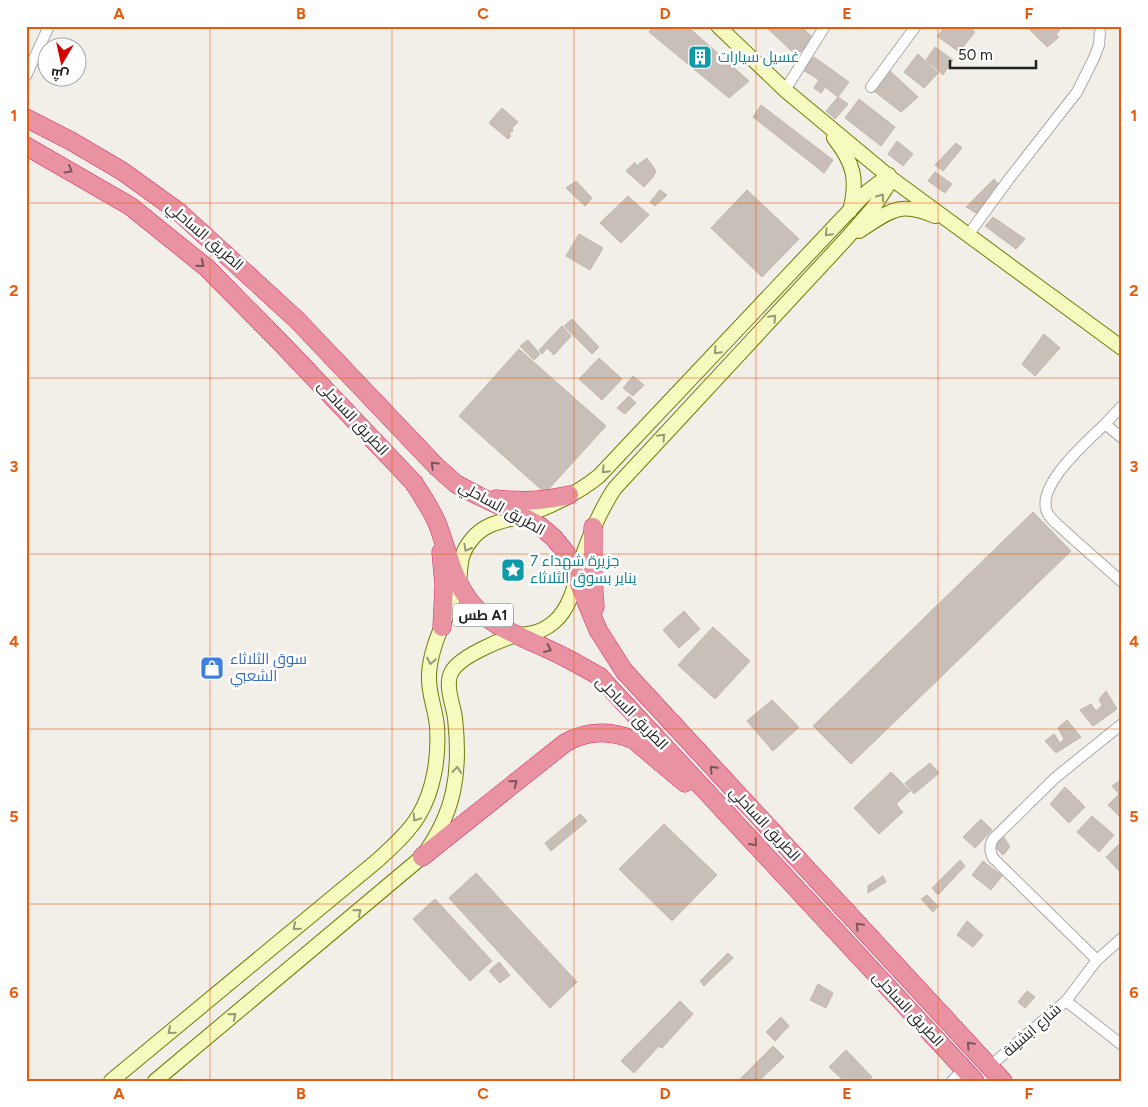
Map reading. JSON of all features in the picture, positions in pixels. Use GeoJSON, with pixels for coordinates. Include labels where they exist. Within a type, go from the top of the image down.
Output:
{"type":"FeatureCollection","features":[{"type":"Feature","properties":{"kind":"highway","name":"الطريق الساحلي"},"geometry":{"type":"LineString","coordinates":[[26,118],[71,141],[122,171],[179,212],[297,320],[436,466],[456,484],[522,516],[540,526],[554,538],[566,553],[598,630],[624,671],[1003,1081]]}},
{"type":"Feature","properties":{"kind":"highway","name":"الطريق الساحلى"},"geometry":{"type":"LineString","coordinates":[[26,146],[130,206],[207,268],[414,483],[437,522],[459,582],[469,600],[485,617],[501,627],[554,651],[599,676],[734,821],[964,1077]]}},
{"type":"Feature","properties":{"kind":"highway"},"geometry":{"type":"LineString","coordinates":[[478,496],[520,502],[552,499],[569,495]]}},
{"type":"Feature","properties":{"kind":"highway"},"geometry":{"type":"LineString","coordinates":[[437,522],[443,571],[442,627]]}},
{"type":"Feature","properties":{"kind":"highway"},"geometry":{"type":"LineString","coordinates":[[594,527],[593,578],[598,630]]}},
{"type":"Feature","properties":{"kind":"highway"},"geometry":{"type":"LineString","coordinates":[[422,858],[565,743],[584,734],[594,732],[614,734],[634,740],[709,804],[734,821]]}},
{"type":"Feature","properties":{"kind":"street"},"geometry":{"type":"LineString","coordinates":[[26,76],[49,26]]}},
{"type":"Feature","properties":{"kind":"street"},"geometry":{"type":"LineString","coordinates":[[718,26],[785,90],[890,177],[1122,348]]}},
{"type":"Feature","properties":{"kind":"street"},"geometry":{"type":"LineString","coordinates":[[785,90],[825,26]]}},
{"type":"Feature","properties":{"kind":"street"},"geometry":{"type":"LineString","coordinates":[[871,87],[916,26]]}},
{"type":"Feature","properties":{"kind":"street"},"geometry":{"type":"LineString","coordinates":[[968,235],[1077,92],[1099,45],[1100,32]]}},
{"type":"Feature","properties":{"kind":"street"},"geometry":{"type":"LineString","coordinates":[[822,121],[842,148],[853,170],[854,190],[850,211]]}},
{"type":"Feature","properties":{"kind":"street"},"geometry":{"type":"LineString","coordinates":[[111,1081],[378,860],[399,840],[419,816],[429,792],[435,766],[437,725],[430,700],[428,676],[432,656],[459,582],[461,559],[472,539],[490,524],[522,516],[543,508],[579,490],[599,476],[874,185],[890,177]]}},
{"type":"Feature","properties":{"kind":"street"},"geometry":{"type":"LineString","coordinates":[[155,1081],[422,858],[443,823],[456,781],[458,752],[455,716],[449,685],[451,673],[463,660],[517,634],[538,631],[555,621],[568,605],[594,527],[606,500],[614,488],[846,239],[873,208],[890,177]]}},
{"type":"Feature","properties":{"kind":"street"},"geometry":{"type":"LineString","coordinates":[[846,239],[884,214],[903,208],[922,210],[949,222]]}},
{"type":"Feature","properties":{"kind":"street"},"geometry":{"type":"LineString","coordinates":[[1122,406],[1056,476],[1048,490],[1046,504],[1048,514],[1122,582]]}},
{"type":"Feature","properties":{"kind":"street"},"geometry":{"type":"LineString","coordinates":[[1105,424],[1122,438]]}},
{"type":"Feature","properties":{"kind":"street"},"geometry":{"type":"LineString","coordinates":[[1097,960],[993,858],[990,845],[993,839],[1055,778],[1122,724]]}},
{"type":"Feature","properties":{"kind":"street"},"geometry":{"type":"LineString","coordinates":[[1066,1001],[1097,960],[1122,938]]}},
{"type":"Feature","properties":{"kind":"street","name":"شارع ابشينة"},"geometry":{"type":"LineString","coordinates":[[990,1066],[1066,1001],[1122,1045]]}},
{"type":"Feature","properties":{"kind":"building","name":"غسيل سيارات"},"geometry":{"type":"Polygon","coordinates":[[[654,26],[687,26],[749,81],[729,98],[649,32],[654,26]]]}},
{"type":"Feature","properties":{"kind":"building"},"geometry":{"type":"Polygon","coordinates":[[[765,26],[801,26],[813,38],[797,56],[765,26]]]}},
{"type":"Feature","properties":{"kind":"building"},"geometry":{"type":"Polygon","coordinates":[[[946,26],[967,26],[975,32],[959,52],[937,36],[946,26]]]}},
{"type":"Feature","properties":{"kind":"building"},"geometry":{"type":"Polygon","coordinates":[[[1030,26],[1057,26],[1060,30],[1056,34],[1059,37],[1047,47],[1028,28],[1030,26]]]}},
{"type":"Feature","properties":{"kind":"building"},"geometry":{"type":"Polygon","coordinates":[[[935,47],[953,60],[943,75],[926,60],[935,47]]]}},
{"type":"Feature","properties":{"kind":"building"},"geometry":{"type":"Polygon","coordinates":[[[918,54],[938,73],[924,88],[904,72],[918,54]]]}},
{"type":"Feature","properties":{"kind":"building"},"geometry":{"type":"Polygon","coordinates":[[[814,57],[849,82],[838,97],[825,87],[821,93],[814,88],[819,80],[803,70],[814,57]]]}},
{"type":"Feature","properties":{"kind":"building"},"geometry":{"type":"Polygon","coordinates":[[[890,71],[918,97],[901,112],[874,91],[890,71]]]}},
{"type":"Feature","properties":{"kind":"building"},"geometry":{"type":"Polygon","coordinates":[[[838,97],[848,104],[835,119],[826,111],[838,97]]]}},
{"type":"Feature","properties":{"kind":"building"},"geometry":{"type":"Polygon","coordinates":[[[859,99],[895,127],[881,146],[845,118],[859,99]]]}},
{"type":"Feature","properties":{"kind":"building"},"geometry":{"type":"Polygon","coordinates":[[[761,105],[833,160],[824,173],[753,117],[761,105]]]}},
{"type":"Feature","properties":{"kind":"building"},"geometry":{"type":"Polygon","coordinates":[[[502,108],[518,122],[512,128],[513,131],[509,133],[511,136],[508,139],[489,123],[502,108]]]}},
{"type":"Feature","properties":{"kind":"building"},"geometry":{"type":"Polygon","coordinates":[[[897,141],[913,154],[903,166],[888,154],[897,141]]]}},
{"type":"Feature","properties":{"kind":"building"},"geometry":{"type":"Polygon","coordinates":[[[956,143],[962,148],[943,171],[935,165],[956,143]]]}},
{"type":"Feature","properties":{"kind":"building"},"geometry":{"type":"Polygon","coordinates":[[[647,158],[656,171],[644,187],[626,171],[635,162],[636,166],[647,158]]]}},
{"type":"Feature","properties":{"kind":"building"},"geometry":{"type":"Polygon","coordinates":[[[935,172],[952,184],[945,193],[928,181],[935,172]]]}},
{"type":"Feature","properties":{"kind":"building"},"geometry":{"type":"Polygon","coordinates":[[[994,179],[1000,186],[976,213],[966,207],[994,179]]]}},
{"type":"Feature","properties":{"kind":"building"},"geometry":{"type":"Polygon","coordinates":[[[576,181],[592,198],[585,206],[566,188],[576,181]]]}},
{"type":"Feature","properties":{"kind":"building"},"geometry":{"type":"Polygon","coordinates":[[[660,190],[667,195],[655,206],[650,202],[660,190]]]}},
{"type":"Feature","properties":{"kind":"building"},"geometry":{"type":"Polygon","coordinates":[[[747,190],[799,239],[762,277],[711,228],[747,190]]]}},
{"type":"Feature","properties":{"kind":"building"},"geometry":{"type":"Polygon","coordinates":[[[628,196],[649,215],[621,243],[600,223],[628,196]]]}},
{"type":"Feature","properties":{"kind":"building"},"geometry":{"type":"Polygon","coordinates":[[[993,217],[1025,239],[1016,249],[985,226],[993,217]]]}},
{"type":"Feature","properties":{"kind":"building"},"geometry":{"type":"Polygon","coordinates":[[[579,234],[603,248],[590,270],[566,256],[579,234]]]}},
{"type":"Feature","properties":{"kind":"building"},"geometry":{"type":"Polygon","coordinates":[[[572,319],[599,347],[592,354],[564,326],[572,319]]]}},
{"type":"Feature","properties":{"kind":"building"},"geometry":{"type":"Polygon","coordinates":[[[562,326],[571,336],[554,355],[547,348],[542,354],[539,350],[562,326]]]}},
{"type":"Feature","properties":{"kind":"building"},"geometry":{"type":"Polygon","coordinates":[[[1044,334],[1060,348],[1035,376],[1022,364],[1044,334]]]}},
{"type":"Feature","properties":{"kind":"building"},"geometry":{"type":"Polygon","coordinates":[[[528,340],[540,354],[534,360],[520,346],[528,340]]]}},
{"type":"Feature","properties":{"kind":"building"},"geometry":{"type":"Polygon","coordinates":[[[519,349],[606,426],[545,493],[459,416],[519,349]]]}},
{"type":"Feature","properties":{"kind":"building"},"geometry":{"type":"Polygon","coordinates":[[[599,358],[622,379],[602,400],[579,379],[599,358]]]}},
{"type":"Feature","properties":{"kind":"building"},"geometry":{"type":"Polygon","coordinates":[[[633,376],[644,385],[633,396],[623,388],[633,376]]]}},
{"type":"Feature","properties":{"kind":"building"},"geometry":{"type":"Polygon","coordinates":[[[629,396],[636,403],[625,414],[617,408],[629,396]]]}},
{"type":"Feature","properties":{"kind":"building"},"geometry":{"type":"Polygon","coordinates":[[[1033,512],[1071,551],[851,764],[813,726],[1033,512]]]}},
{"type":"Feature","properties":{"kind":"building"},"geometry":{"type":"Polygon","coordinates":[[[684,611],[700,629],[679,648],[663,630],[684,611]]]}},
{"type":"Feature","properties":{"kind":"building"},"geometry":{"type":"Polygon","coordinates":[[[713,627],[750,661],[715,699],[678,665],[713,627]]]}},
{"type":"Feature","properties":{"kind":"building"},"geometry":{"type":"Polygon","coordinates":[[[1106,691],[1117,709],[1093,726],[1080,710],[1091,704],[1096,711],[1102,706],[1099,699],[1106,691]]]}},
{"type":"Feature","properties":{"kind":"building"},"geometry":{"type":"Polygon","coordinates":[[[772,700],[799,727],[773,751],[747,721],[772,700]]]}},
{"type":"Feature","properties":{"kind":"building"},"geometry":{"type":"Polygon","coordinates":[[[1067,720],[1081,737],[1056,753],[1045,741],[1054,734],[1060,743],[1064,739],[1058,728],[1067,720]]]}},
{"type":"Feature","properties":{"kind":"building"},"geometry":{"type":"Polygon","coordinates":[[[930,763],[939,773],[914,794],[905,783],[930,763]]]}},
{"type":"Feature","properties":{"kind":"building"},"geometry":{"type":"Polygon","coordinates":[[[891,772],[910,791],[896,804],[903,812],[879,834],[854,808],[891,772]]]}},
{"type":"Feature","properties":{"kind":"building"},"geometry":{"type":"Polygon","coordinates":[[[1119,781],[1122,784],[1121,818],[1108,805],[1119,794],[1112,786],[1119,781]]]}},
{"type":"Feature","properties":{"kind":"building"},"geometry":{"type":"Polygon","coordinates":[[[1065,787],[1085,807],[1069,823],[1050,804],[1065,787]]]}},
{"type":"Feature","properties":{"kind":"building"},"geometry":{"type":"Polygon","coordinates":[[[580,814],[587,821],[551,851],[545,843],[580,814]]]}},
{"type":"Feature","properties":{"kind":"building"},"geometry":{"type":"Polygon","coordinates":[[[1092,816],[1114,835],[1099,852],[1077,832],[1092,816]]]}},
{"type":"Feature","properties":{"kind":"building"},"geometry":{"type":"Polygon","coordinates":[[[981,819],[992,830],[975,848],[963,837],[981,819]]]}},
{"type":"Feature","properties":{"kind":"building"},"geometry":{"type":"Polygon","coordinates":[[[664,824],[717,875],[672,921],[619,869],[664,824]]]}},
{"type":"Feature","properties":{"kind":"building"},"geometry":{"type":"Polygon","coordinates":[[[1003,836],[1010,847],[1003,855],[993,845],[1003,836]]]}},
{"type":"Feature","properties":{"kind":"building"},"geometry":{"type":"Polygon","coordinates":[[[1119,844],[1122,847],[1122,874],[1106,857],[1119,844]]]}},
{"type":"Feature","properties":{"kind":"building"},"geometry":{"type":"Polygon","coordinates":[[[960,860],[965,866],[938,895],[932,888],[960,860]]]}},
{"type":"Feature","properties":{"kind":"building"},"geometry":{"type":"Polygon","coordinates":[[[983,861],[1002,876],[991,890],[972,875],[983,861]]]}},
{"type":"Feature","properties":{"kind":"building"},"geometry":{"type":"Polygon","coordinates":[[[476,873],[577,982],[550,1008],[449,898],[476,873]]]}},
{"type":"Feature","properties":{"kind":"building"},"geometry":{"type":"Polygon","coordinates":[[[883,876],[886,882],[868,893],[868,886],[883,876]]]}},
{"type":"Feature","properties":{"kind":"building"},"geometry":{"type":"Polygon","coordinates":[[[927,895],[938,906],[933,912],[921,899],[927,895]]]}},
{"type":"Feature","properties":{"kind":"building"},"geometry":{"type":"Polygon","coordinates":[[[435,899],[492,961],[470,981],[413,919],[435,899]]]}},
{"type":"Feature","properties":{"kind":"building"},"geometry":{"type":"Polygon","coordinates":[[[967,921],[983,935],[973,947],[957,935],[967,921]]]}},
{"type":"Feature","properties":{"kind":"building"},"geometry":{"type":"Polygon","coordinates":[[[728,953],[733,958],[704,986],[700,981],[728,953]]]}},
{"type":"Feature","properties":{"kind":"building"},"geometry":{"type":"Polygon","coordinates":[[[499,962],[510,975],[500,983],[489,971],[499,962]]]}},
{"type":"Feature","properties":{"kind":"building"},"geometry":{"type":"Polygon","coordinates":[[[818,984],[833,993],[826,1008],[810,1000],[818,984]]]}},
{"type":"Feature","properties":{"kind":"building"},"geometry":{"type":"Polygon","coordinates":[[[1027,991],[1035,997],[1025,1008],[1018,1002],[1027,991]]]}},
{"type":"Feature","properties":{"kind":"building"},"geometry":{"type":"Polygon","coordinates":[[[680,1001],[693,1014],[662,1048],[659,1046],[634,1073],[621,1061],[680,1001]]]}},
{"type":"Feature","properties":{"kind":"building"},"geometry":{"type":"Polygon","coordinates":[[[781,1017],[789,1026],[775,1041],[766,1032],[781,1017]]]}},
{"type":"Feature","properties":{"kind":"building"},"geometry":{"type":"Polygon","coordinates":[[[773,1046],[784,1057],[759,1081],[738,1081],[773,1046]]]}},
{"type":"Feature","properties":{"kind":"building"},"geometry":{"type":"Polygon","coordinates":[[[846,1050],[872,1077],[868,1081],[844,1081],[829,1067],[846,1050]]]}},
{"type":"Feature","properties":{"kind":"place","name":"غسيل سيارات"},"geometry":{"type":"Point","coordinates":[700,57]}},
{"type":"Feature","properties":{"kind":"place","name":"جزيرة شهداء 7 يناير بسوق الثلاثاء"},"geometry":{"type":"Point","coordinates":[513,570]}},
{"type":"Feature","properties":{"kind":"place","name":"سوق الثلاثاء الشعبي"},"geometry":{"type":"Point","coordinates":[212,668]}}]}
